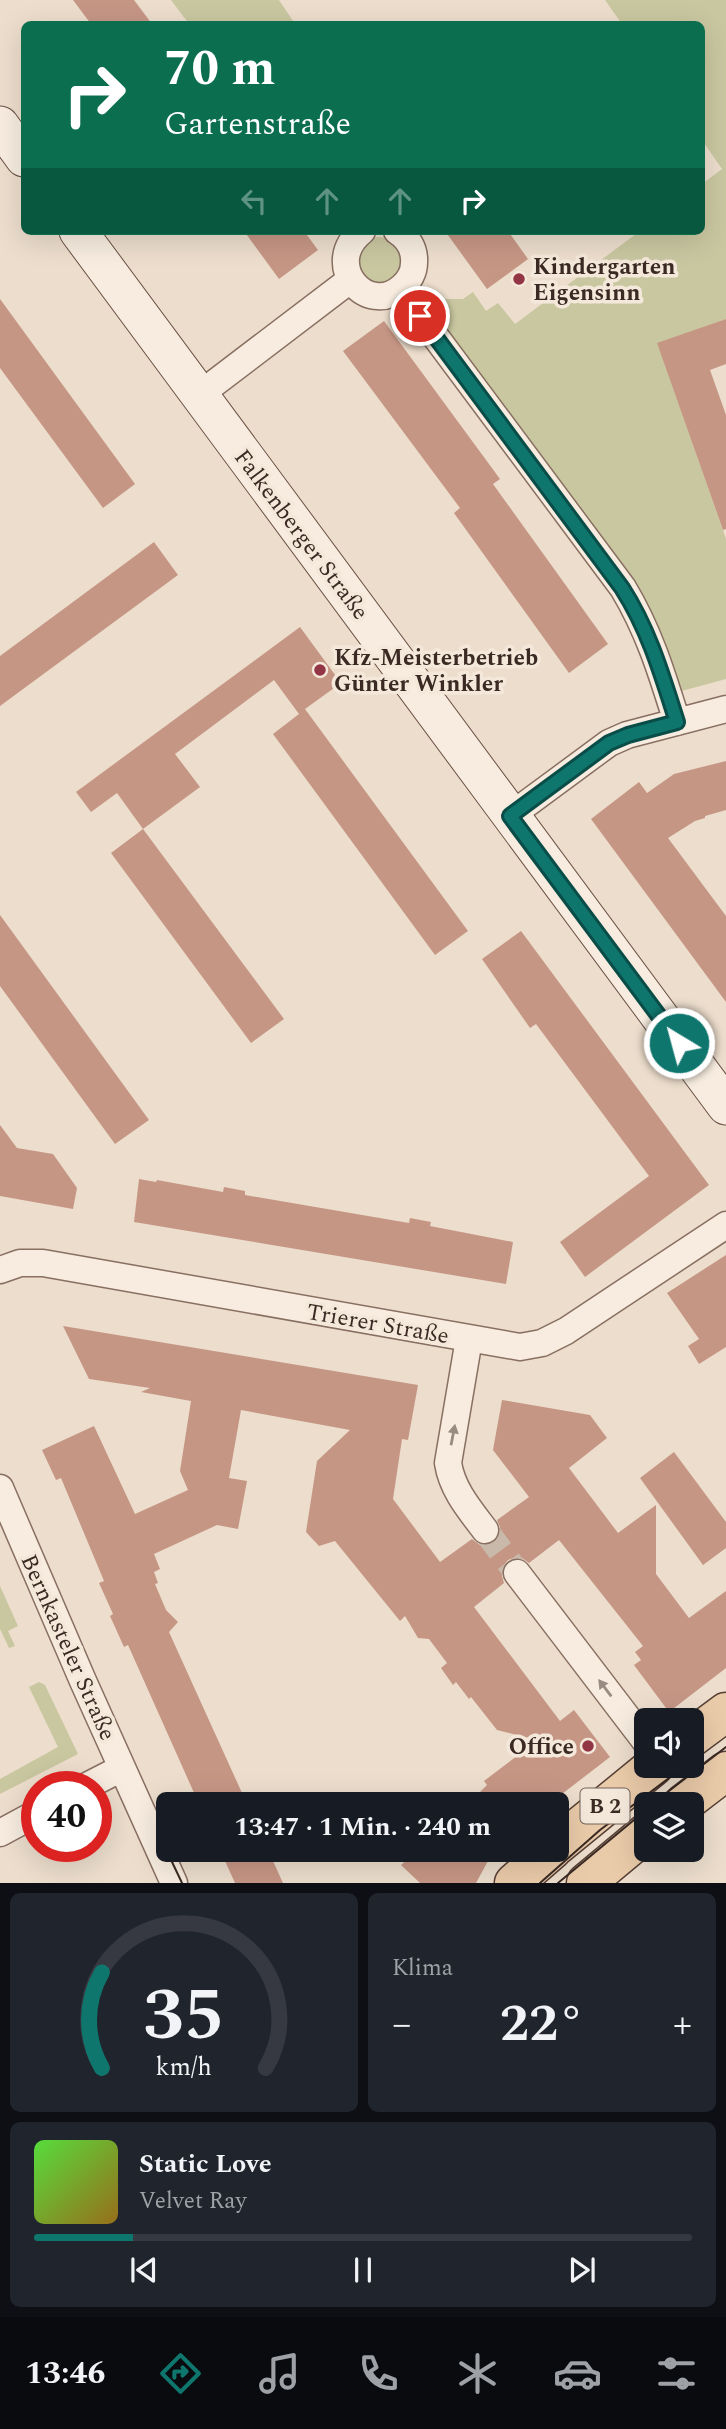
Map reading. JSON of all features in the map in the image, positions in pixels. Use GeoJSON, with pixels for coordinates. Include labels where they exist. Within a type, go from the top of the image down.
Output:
{"type":"FeatureCollection","features":[{"type":"Feature","properties":{"kind":"main road"},"geometry":{"type":"LineString","coordinates":[[704,1728],[726,1712]]}},
{"type":"Feature","properties":{"kind":"main road"},"geometry":{"type":"LineString","coordinates":[[699,1792],[726,1772]]}},
{"type":"Feature","properties":{"kind":"main road","name":"B 2"},"geometry":{"type":"LineString","coordinates":[[569,1835],[639,1778]]}},
{"type":"Feature","properties":{"kind":"main road","name":"B 2"},"geometry":{"type":"LineString","coordinates":[[586,1883],[634,1843]]}},
{"type":"Feature","properties":{"kind":"main road"},"geometry":{"type":"LineString","coordinates":[[514,1883],[538,1862]]}},
{"type":"Feature","properties":{"kind":"street"},"geometry":{"type":"LineString","coordinates":[[0,125],[21,154]]}},
{"type":"Feature","properties":{"kind":"street","name":"Falkenberger Straße"},"geometry":{"type":"LineString","coordinates":[[81,235],[726,1106]]}},
{"type":"Feature","properties":{"kind":"street"},"geometry":{"type":"LineString","coordinates":[[357,235],[348,247],[345,258],[350,280],[369,294],[380,296],[392,294],[408,281],[414,262],[409,242],[401,235]]}},
{"type":"Feature","properties":{"kind":"street"},"geometry":{"type":"LineString","coordinates":[[199,395],[350,280]]}},
{"type":"Feature","properties":{"kind":"street"},"geometry":{"type":"LineString","coordinates":[[400,289],[622,588],[653,644],[677,722]]}},
{"type":"Feature","properties":{"kind":"street"},"geometry":{"type":"LineString","coordinates":[[510,816],[609,743],[628,735],[726,709]]}},
{"type":"Feature","properties":{"kind":"street","name":"Trierer Straße"},"geometry":{"type":"LineString","coordinates":[[0,1270],[20,1263],[43,1263],[520,1347],[542,1343],[566,1331],[726,1224]]}},
{"type":"Feature","properties":{"kind":"street"},"geometry":{"type":"LineString","coordinates":[[469,1339],[448,1463],[450,1479],[485,1530]]}},
{"type":"Feature","properties":{"kind":"street","name":"Bernkasteler Straße"},"geometry":{"type":"LineString","coordinates":[[0,1488],[174,1883]]}},
{"type":"Feature","properties":{"kind":"street"},"geometry":{"type":"LineString","coordinates":[[517,1573],[634,1726]]}},
{"type":"Feature","properties":{"kind":"street"},"geometry":{"type":"LineString","coordinates":[[112,1773],[122,1768]]}},
{"type":"Feature","properties":{"kind":"street"},"geometry":{"type":"LineString","coordinates":[[0,1833],[21,1822]]}},
{"type":"Feature","properties":{"kind":"shaded area"},"geometry":{"type":"Polygon","coordinates":[[[171,0],[279,0],[293,21],[187,21],[171,0]]]}},
{"type":"Feature","properties":{"kind":"shaded area"},"geometry":{"type":"Polygon","coordinates":[[[605,0],[726,0],[726,319],[658,344],[726,539],[726,679],[678,692],[425,309],[438,299],[463,299],[473,292],[486,311],[498,303],[515,324],[635,235],[705,235],[705,182],[722,169],[705,144],[705,21],[620,21],[605,0]]]}},
{"type":"Feature","properties":{"kind":"shaded area"},"geometry":{"type":"Polygon","coordinates":[[[379,237],[395,244],[402,260],[395,276],[379,283],[363,276],[356,260],[363,244],[379,237]]]}},
{"type":"Feature","properties":{"kind":"shaded area"},"geometry":{"type":"Polygon","coordinates":[[[0,1586],[18,1626],[8,1631],[15,1646],[9,1648],[0,1629],[0,1586]]]}},
{"type":"Feature","properties":{"kind":"shaded area"},"geometry":{"type":"Polygon","coordinates":[[[39,1682],[45,1685],[78,1754],[45,1771],[21,1771],[21,1783],[0,1794],[0,1779],[58,1747],[29,1687],[39,1682]]]}},
{"type":"Feature","properties":{"kind":"building"},"geometry":{"type":"Polygon","coordinates":[[[73,0],[134,0],[150,21],[89,21],[73,0]]]}},
{"type":"Feature","properties":{"kind":"building"},"geometry":{"type":"Polygon","coordinates":[[[247,235],[307,235],[318,250],[279,279],[247,235]]]}},
{"type":"Feature","properties":{"kind":"building"},"geometry":{"type":"Polygon","coordinates":[[[448,235],[511,235],[528,259],[487,289],[448,235]]]}},
{"type":"Feature","properties":{"kind":"building"},"geometry":{"type":"Polygon","coordinates":[[[0,299],[135,484],[103,508],[0,368],[0,299]]]}},
{"type":"Feature","properties":{"kind":"building"},"geometry":{"type":"Polygon","coordinates":[[[726,319],[726,364],[710,370],[726,415],[726,529],[723,530],[657,343],[726,319]]]}},
{"type":"Feature","properties":{"kind":"building"},"geometry":{"type":"Polygon","coordinates":[[[384,321],[500,479],[493,484],[608,644],[569,673],[454,513],[460,508],[343,351],[384,321]]]}},
{"type":"Feature","properties":{"kind":"building"},"geometry":{"type":"Polygon","coordinates":[[[154,542],[178,575],[0,706],[0,656],[154,542]]]}},
{"type":"Feature","properties":{"kind":"building"},"geometry":{"type":"Polygon","coordinates":[[[300,627],[341,683],[305,709],[468,931],[435,955],[273,734],[299,714],[274,680],[175,754],[200,787],[143,829],[117,793],[91,812],[76,792],[300,627]]]}},
{"type":"Feature","properties":{"kind":"building"},"geometry":{"type":"Polygon","coordinates":[[[726,761],[726,810],[705,816],[668,838],[726,916],[726,1002],[591,819],[639,782],[647,793],[674,774],[726,761]]]}},
{"type":"Feature","properties":{"kind":"building"},"geometry":{"type":"Polygon","coordinates":[[[143,829],[284,1019],[251,1043],[111,853],[143,829]]]}},
{"type":"Feature","properties":{"kind":"building"},"geometry":{"type":"Polygon","coordinates":[[[0,915],[149,1120],[115,1144],[0,986],[0,915]]]}},
{"type":"Feature","properties":{"kind":"building"},"geometry":{"type":"Polygon","coordinates":[[[521,931],[709,1185],[585,1277],[560,1242],[649,1176],[536,1024],[530,1028],[482,959],[521,931]]]}},
{"type":"Feature","properties":{"kind":"building"},"geometry":{"type":"Polygon","coordinates":[[[0,1125],[17,1148],[53,1154],[77,1188],[73,1209],[0,1196],[0,1125]]]}},
{"type":"Feature","properties":{"kind":"building"},"geometry":{"type":"Polygon","coordinates":[[[139,1179],[223,1192],[224,1187],[245,1191],[245,1195],[409,1223],[410,1218],[431,1222],[430,1226],[513,1242],[506,1284],[134,1222],[139,1179]]]}},
{"type":"Feature","properties":{"kind":"building"},"geometry":{"type":"Polygon","coordinates":[[[726,1255],[726,1347],[699,1364],[688,1346],[699,1339],[667,1293],[726,1255]]]}},
{"type":"Feature","properties":{"kind":"building"},"geometry":{"type":"Polygon","coordinates":[[[63,1326],[418,1385],[408,1440],[402,1439],[393,1499],[440,1562],[472,1539],[480,1545],[494,1543],[500,1535],[497,1520],[529,1497],[493,1450],[502,1400],[590,1415],[607,1438],[569,1468],[618,1533],[656,1505],[656,1574],[689,1618],[726,1591],[726,1668],[674,1708],[666,1708],[634,1665],[641,1660],[635,1652],[643,1646],[559,1540],[529,1563],[516,1557],[508,1560],[502,1568],[504,1583],[474,1607],[560,1721],[574,1710],[610,1757],[565,1792],[480,1792],[487,1785],[484,1781],[538,1740],[497,1730],[471,1697],[469,1699],[456,1682],[453,1685],[441,1668],[447,1663],[429,1639],[418,1638],[405,1616],[400,1621],[335,1541],[319,1546],[306,1532],[317,1461],[350,1430],[241,1410],[229,1478],[247,1481],[238,1529],[217,1525],[154,1554],[160,1569],[154,1572],[158,1583],[155,1584],[166,1610],[178,1622],[169,1632],[242,1792],[194,1792],[128,1645],[124,1647],[110,1616],[113,1614],[99,1583],[104,1581],[61,1478],[56,1480],[42,1450],[94,1426],[135,1514],[188,1490],[180,1471],[191,1401],[141,1392],[150,1388],[89,1379],[63,1326]]]}},
{"type":"Feature","properties":{"kind":"building"},"geometry":{"type":"Polygon","coordinates":[[[674,1452],[726,1522],[726,1548],[703,1565],[640,1478],[674,1452]]]}},
{"type":"Feature","properties":{"kind":"building"},"geometry":{"type":"Polygon","coordinates":[[[225,1862],[273,1862],[283,1883],[235,1883],[225,1862]]]}},
{"type":"Feature","properties":{"kind":"building"},"geometry":{"type":"Polygon","coordinates":[[[404,1862],[487,1862],[476,1883],[420,1883],[401,1865],[404,1862]]]}},
{"type":"Feature","properties":{"kind":"tunnel"},"geometry":{"type":"LineString","coordinates":[[485,1530],[517,1573]]}},
{"type":"Feature","properties":{"kind":"tram line"},"geometry":{"type":"LineString","coordinates":[[668,1792],[726,1747]]}},
{"type":"Feature","properties":{"kind":"tram line"},"geometry":{"type":"LineString","coordinates":[[540,1883],[600,1830],[669,1778]]}},
{"type":"Feature","properties":{"kind":"tram line"},"geometry":{"type":"LineString","coordinates":[[558,1883],[634,1820]]}},
{"type":"Feature","properties":{"kind":"tram line"},"geometry":{"type":"LineString","coordinates":[[172,1862],[182,1883]]}},
{"type":"Feature","properties":{"kind":"place","name":"Kindergarten Eigensinn"},"geometry":{"type":"Point","coordinates":[519,279]}},
{"type":"Feature","properties":{"kind":"place","name":"Kfz-Meisterbetrieb Günter Winkler"},"geometry":{"type":"Point","coordinates":[320,670]}},
{"type":"Feature","properties":{"kind":"place","name":"Office"},"geometry":{"type":"Point","coordinates":[588,1746]}},
{"type":"Feature","properties":{"kind":"route"},"geometry":{"type":"LineString","coordinates":[[420,316],[622,588],[653,644],[677,722],[609,743],[510,816],[679,1043]]}}]}
